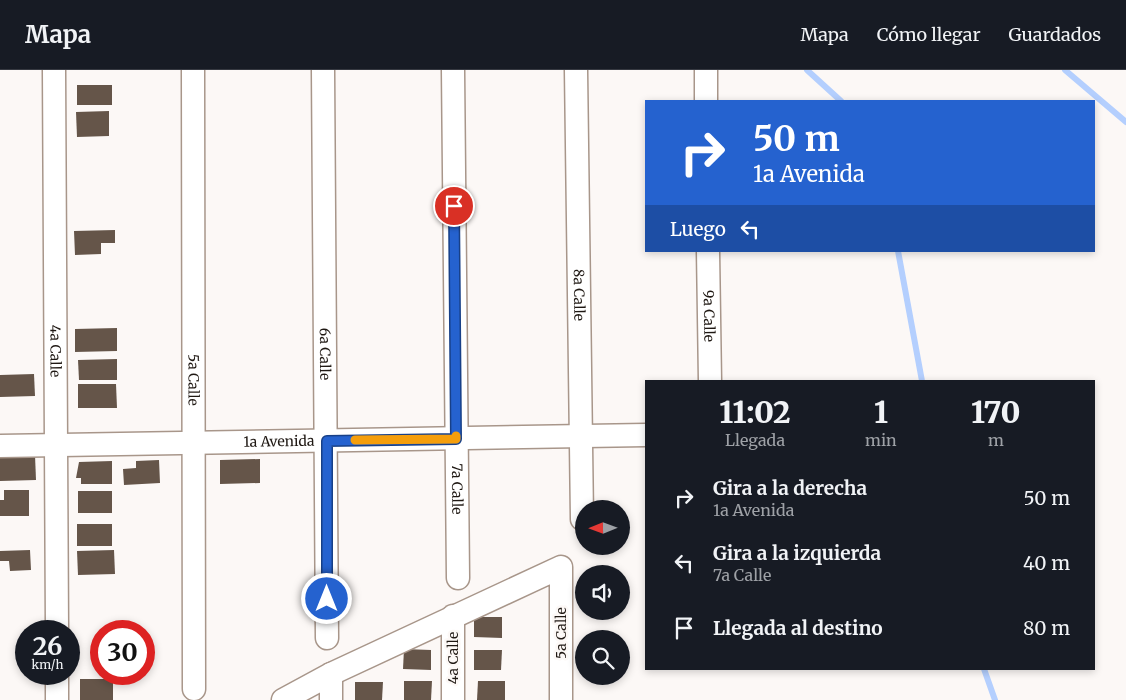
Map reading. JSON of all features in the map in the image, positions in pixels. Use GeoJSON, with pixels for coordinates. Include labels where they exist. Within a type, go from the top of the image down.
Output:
{"type":"FeatureCollection","features":[{"type":"Feature","properties":{"kind":"street","name":"4a Calle"},"geometry":{"type":"LineString","coordinates":[[54,70],[57,620]]}},
{"type":"Feature","properties":{"kind":"street","name":"5a Calle"},"geometry":{"type":"LineString","coordinates":[[193,70],[194,689]]}},
{"type":"Feature","properties":{"kind":"street","name":"6a Calle"},"geometry":{"type":"LineString","coordinates":[[323,70],[327,638]]}},
{"type":"Feature","properties":{"kind":"street","name":"7a Calle"},"geometry":{"type":"LineString","coordinates":[[453,70],[458,578]]}},
{"type":"Feature","properties":{"kind":"street","name":"8a Calle"},"geometry":{"type":"LineString","coordinates":[[576,70],[582,500]]}},
{"type":"Feature","properties":{"kind":"street"},"geometry":{"type":"LineString","coordinates":[[706,70],[706,100]]}},
{"type":"Feature","properties":{"kind":"street","name":"9a Calle"},"geometry":{"type":"LineString","coordinates":[[708,252],[710,380]]}},
{"type":"Feature","properties":{"kind":"street","name":"1a Avenida"},"geometry":{"type":"LineString","coordinates":[[0,446],[645,435]]}},
{"type":"Feature","properties":{"kind":"street","name":"5a Calle"},"geometry":{"type":"LineString","coordinates":[[453,616],[561,567],[561,700]]}},
{"type":"Feature","properties":{"kind":"street","name":"4a Calle"},"geometry":{"type":"LineString","coordinates":[[452,700],[453,616]]}},
{"type":"Feature","properties":{"kind":"street"},"geometry":{"type":"LineString","coordinates":[[283,700],[331,674],[453,616]]}},
{"type":"Feature","properties":{"kind":"street"},"geometry":{"type":"LineString","coordinates":[[331,674],[331,700]]}},
{"type":"Feature","properties":{"kind":"street"},"geometry":{"type":"LineString","coordinates":[[57,685],[57,700]]}},
{"type":"Feature","properties":{"kind":"building"},"geometry":{"type":"Polygon","coordinates":[[[77,85],[112,85],[112,105],[77,105],[77,85]]]}},
{"type":"Feature","properties":{"kind":"building"},"geometry":{"type":"Polygon","coordinates":[[[109,111],[109,136],[77,137],[76,112],[109,111]]]}},
{"type":"Feature","properties":{"kind":"building"},"geometry":{"type":"Polygon","coordinates":[[[115,230],[115,243],[101,243],[101,254],[75,255],[74,231],[115,230]]]}},
{"type":"Feature","properties":{"kind":"building"},"geometry":{"type":"Polygon","coordinates":[[[117,328],[117,351],[75,352],[75,329],[117,328]]]}},
{"type":"Feature","properties":{"kind":"building"},"geometry":{"type":"Polygon","coordinates":[[[117,359],[117,380],[79,380],[78,360],[117,359]]]}},
{"type":"Feature","properties":{"kind":"building"},"geometry":{"type":"Polygon","coordinates":[[[34,374],[35,396],[0,397],[0,375],[34,374]]]}},
{"type":"Feature","properties":{"kind":"building"},"geometry":{"type":"Polygon","coordinates":[[[78,384],[116,384],[117,408],[78,408],[78,384]]]}},
{"type":"Feature","properties":{"kind":"building"},"geometry":{"type":"Polygon","coordinates":[[[35,455],[36,480],[0,481],[0,456],[35,455]]]}},
{"type":"Feature","properties":{"kind":"building"},"geometry":{"type":"Polygon","coordinates":[[[260,459],[260,483],[220,484],[220,460],[260,459]]]}},
{"type":"Feature","properties":{"kind":"building"},"geometry":{"type":"Polygon","coordinates":[[[159,460],[160,483],[124,485],[123,469],[136,468],[136,461],[159,460]]]}},
{"type":"Feature","properties":{"kind":"building"},"geometry":{"type":"Polygon","coordinates":[[[112,461],[112,484],[81,484],[81,478],[76,478],[79,462],[112,461]]]}},
{"type":"Feature","properties":{"kind":"building"},"geometry":{"type":"Polygon","coordinates":[[[4,490],[29,490],[29,516],[0,516],[0,500],[4,500],[4,490]]]}},
{"type":"Feature","properties":{"kind":"building"},"geometry":{"type":"Polygon","coordinates":[[[78,491],[112,491],[112,513],[78,513],[78,491]]]}},
{"type":"Feature","properties":{"kind":"building"},"geometry":{"type":"Polygon","coordinates":[[[77,524],[112,524],[112,546],[77,546],[77,524]]]}},
{"type":"Feature","properties":{"kind":"building"},"geometry":{"type":"Polygon","coordinates":[[[30,550],[31,570],[10,571],[9,561],[0,561],[0,551],[30,550]]]}},
{"type":"Feature","properties":{"kind":"building"},"geometry":{"type":"Polygon","coordinates":[[[114,550],[115,574],[78,575],[77,551],[114,550]]]}},
{"type":"Feature","properties":{"kind":"building"},"geometry":{"type":"Polygon","coordinates":[[[474,617],[502,617],[502,638],[474,637],[474,617]]]}},
{"type":"Feature","properties":{"kind":"building"},"geometry":{"type":"Polygon","coordinates":[[[404,649],[431,650],[431,670],[403,669],[404,649]]]}},
{"type":"Feature","properties":{"kind":"building"},"geometry":{"type":"Polygon","coordinates":[[[474,650],[502,650],[501,670],[474,670],[474,650]]]}},
{"type":"Feature","properties":{"kind":"building"},"geometry":{"type":"Polygon","coordinates":[[[80,679],[90,679],[90,685],[113,685],[113,700],[80,700],[80,679]]]}},
{"type":"Feature","properties":{"kind":"building"},"geometry":{"type":"Polygon","coordinates":[[[404,681],[432,681],[431,700],[404,700],[404,681]]]}},
{"type":"Feature","properties":{"kind":"building"},"geometry":{"type":"Polygon","coordinates":[[[478,681],[505,681],[505,700],[477,700],[478,681]]]}},
{"type":"Feature","properties":{"kind":"building"},"geometry":{"type":"Polygon","coordinates":[[[355,682],[383,682],[382,700],[355,700],[355,682]]]}},
{"type":"Feature","properties":{"kind":"waterway"},"geometry":{"type":"LineString","coordinates":[[807,70],[840,100]]}},
{"type":"Feature","properties":{"kind":"waterway"},"geometry":{"type":"LineString","coordinates":[[1065,70],[1126,122]]}},
{"type":"Feature","properties":{"kind":"waterway"},"geometry":{"type":"LineString","coordinates":[[898,252],[922,380]]}},
{"type":"Feature","properties":{"kind":"waterway"},"geometry":{"type":"LineString","coordinates":[[984,670],[995,700]]}},
{"type":"Feature","properties":{"kind":"slow traffic"},"geometry":{"type":"LineString","coordinates":[[355,440],[456,439],[456,436]]}},
{"type":"Feature","properties":{"kind":"route"},"geometry":{"type":"LineString","coordinates":[[327,599],[327,441],[456,439],[454,206]]}}]}
